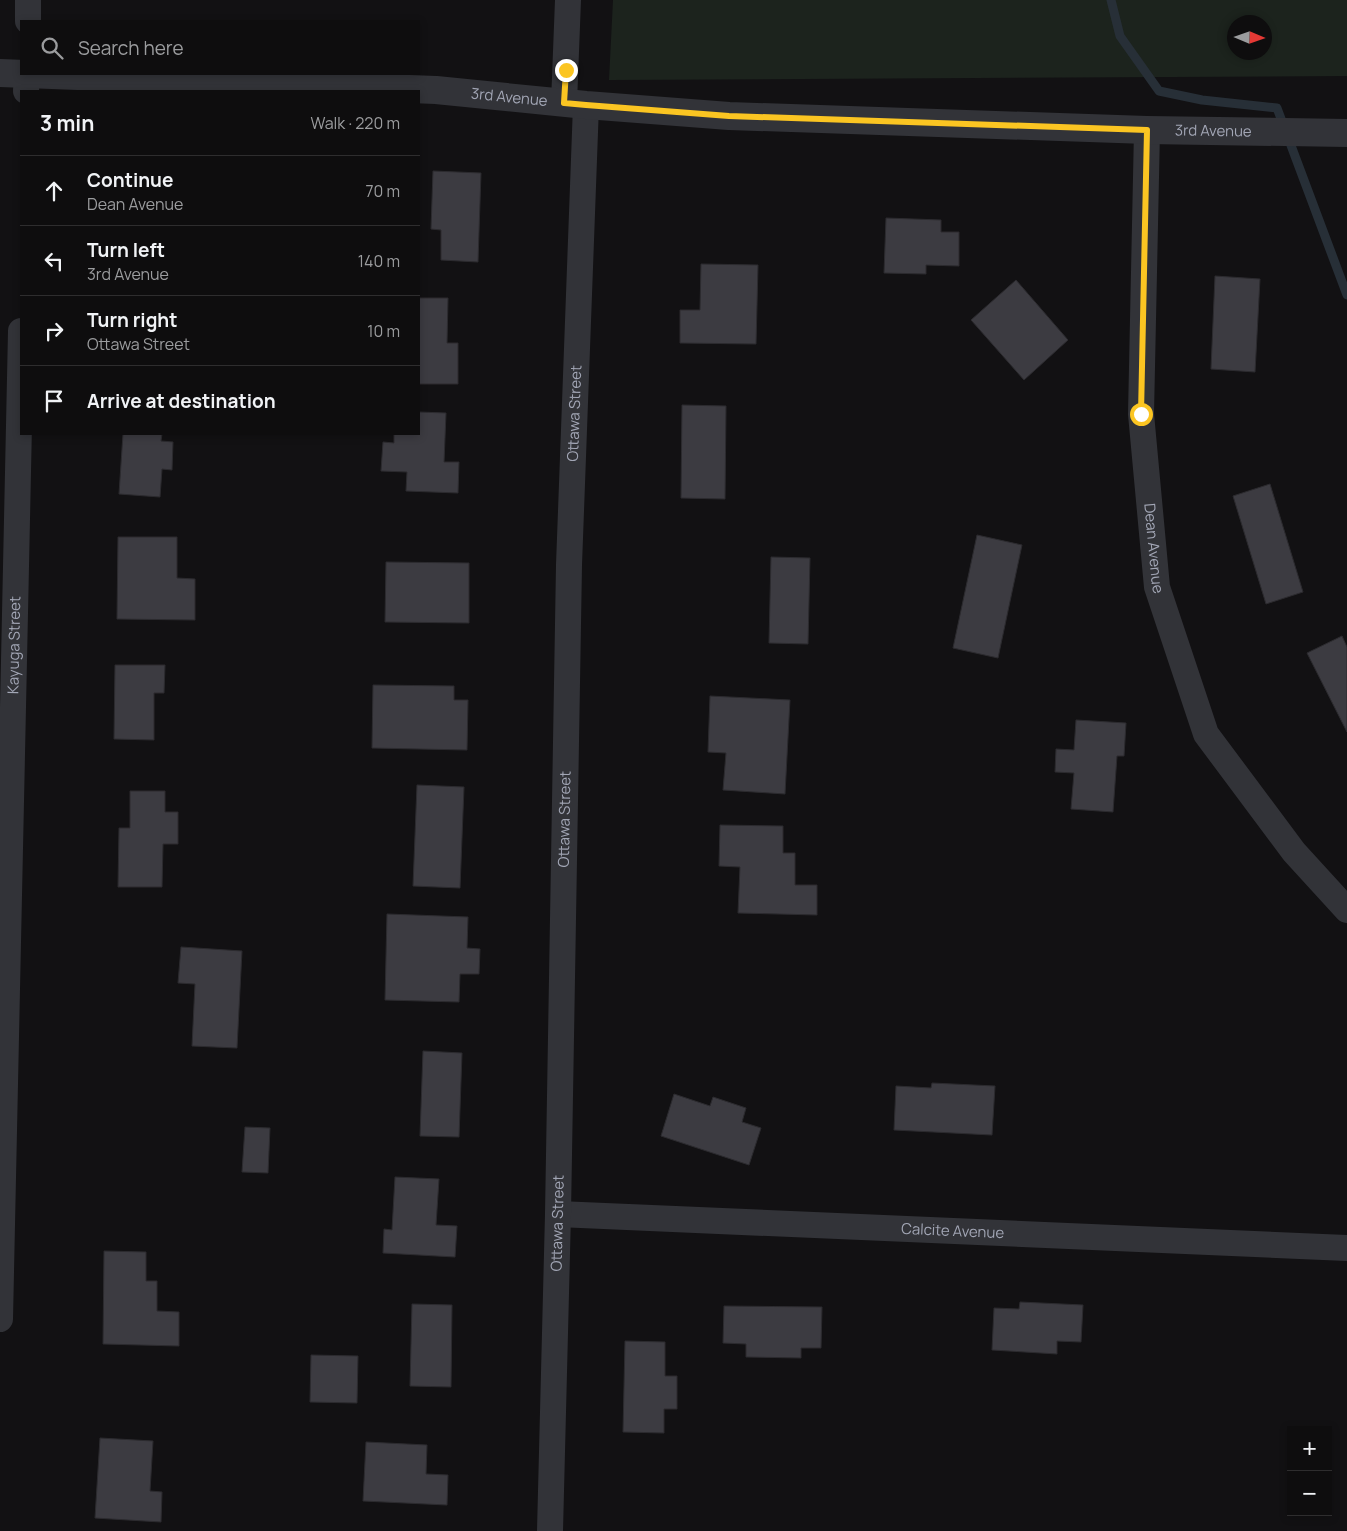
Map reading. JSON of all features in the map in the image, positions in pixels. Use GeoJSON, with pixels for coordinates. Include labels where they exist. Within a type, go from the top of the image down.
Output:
{"type":"FeatureCollection","features":[{"type":"Feature","properties":{"kind":"street"},"geometry":{"type":"LineString","coordinates":[[28,0],[28,20]]}},
{"type":"Feature","properties":{"kind":"street","name":"Ottawa Street"},"geometry":{"type":"LineString","coordinates":[[550,1531],[558,1214],[575,104],[568,0]]}},
{"type":"Feature","properties":{"kind":"street","name":"3rd Avenue"},"geometry":{"type":"LineString","coordinates":[[0,73],[20,74]]}},
{"type":"Feature","properties":{"kind":"street"},"geometry":{"type":"LineString","coordinates":[[26,90],[27,75]]}},
{"type":"Feature","properties":{"kind":"street","name":"3rd Avenue"},"geometry":{"type":"LineString","coordinates":[[53,75],[436,90],[575,104],[729,116],[1147,130],[1347,133]]}},
{"type":"Feature","properties":{"kind":"street","name":"Dean Avenue"},"geometry":{"type":"LineString","coordinates":[[1147,130],[1141,414],[1157,587],[1206,734],[1294,852],[1347,910]]}},
{"type":"Feature","properties":{"kind":"street","name":"Kayuga Street"},"geometry":{"type":"LineString","coordinates":[[0,1319],[20,379]]}},
{"type":"Feature","properties":{"kind":"street","name":"Calcite Avenue"},"geometry":{"type":"LineString","coordinates":[[558,1214],[1347,1248]]}},
{"type":"Feature","properties":{"kind":"shaded area"},"geometry":{"type":"Polygon","coordinates":[[[613,0],[1347,0],[1347,76],[609,80],[613,0]]]}},
{"type":"Feature","properties":{"kind":"building"},"geometry":{"type":"Polygon","coordinates":[[[433,171],[481,173],[478,262],[441,260],[441,230],[431,229],[433,171]]]}},
{"type":"Feature","properties":{"kind":"building"},"geometry":{"type":"Polygon","coordinates":[[[886,218],[941,220],[941,232],[959,232],[959,266],[926,265],[926,274],[884,273],[886,218]]]}},
{"type":"Feature","properties":{"kind":"building"},"geometry":{"type":"Polygon","coordinates":[[[701,264],[758,265],[756,344],[680,343],[680,310],[700,310],[701,264]]]}},
{"type":"Feature","properties":{"kind":"building"},"geometry":{"type":"Polygon","coordinates":[[[1215,276],[1260,279],[1255,372],[1211,369],[1215,276]]]}},
{"type":"Feature","properties":{"kind":"building"},"geometry":{"type":"Polygon","coordinates":[[[1016,280],[1068,340],[1024,380],[971,320],[1016,280]]]}},
{"type":"Feature","properties":{"kind":"building"},"geometry":{"type":"Polygon","coordinates":[[[420,298],[448,298],[447,343],[458,343],[458,384],[420,384],[420,298]]]}},
{"type":"Feature","properties":{"kind":"building"},"geometry":{"type":"Polygon","coordinates":[[[682,405],[726,406],[725,499],[681,498],[682,405]]]}},
{"type":"Feature","properties":{"kind":"building"},"geometry":{"type":"Polygon","coordinates":[[[420,412],[446,413],[444,462],[459,462],[458,493],[406,491],[407,472],[381,471],[383,442],[394,443],[394,435],[420,435],[420,412]]]}},
{"type":"Feature","properties":{"kind":"building"},"geometry":{"type":"Polygon","coordinates":[[[123,435],[162,435],[161,441],[173,442],[172,470],[162,469],[160,497],[119,494],[123,435]]]}},
{"type":"Feature","properties":{"kind":"building"},"geometry":{"type":"Polygon","coordinates":[[[1270,484],[1303,592],[1266,604],[1233,496],[1270,484]]]}},
{"type":"Feature","properties":{"kind":"building"},"geometry":{"type":"Polygon","coordinates":[[[977,535],[1022,545],[998,658],[953,648],[977,535]]]}},
{"type":"Feature","properties":{"kind":"building"},"geometry":{"type":"Polygon","coordinates":[[[118,537],[177,537],[177,578],[195,579],[195,620],[117,619],[118,537]]]}},
{"type":"Feature","properties":{"kind":"building"},"geometry":{"type":"Polygon","coordinates":[[[771,557],[810,558],[808,644],[769,643],[771,557]]]}},
{"type":"Feature","properties":{"kind":"building"},"geometry":{"type":"Polygon","coordinates":[[[386,562],[469,563],[469,623],[385,622],[386,562]]]}},
{"type":"Feature","properties":{"kind":"building"},"geometry":{"type":"Polygon","coordinates":[[[1342,636],[1347,647],[1347,732],[1307,653],[1342,636]]]}},
{"type":"Feature","properties":{"kind":"building"},"geometry":{"type":"Polygon","coordinates":[[[115,665],[165,665],[164,693],[154,693],[154,740],[114,739],[115,665]]]}},
{"type":"Feature","properties":{"kind":"building"},"geometry":{"type":"Polygon","coordinates":[[[373,685],[454,686],[454,700],[468,700],[467,750],[372,748],[373,685]]]}},
{"type":"Feature","properties":{"kind":"building"},"geometry":{"type":"Polygon","coordinates":[[[710,696],[790,700],[785,794],[723,790],[726,753],[708,752],[710,696]]]}},
{"type":"Feature","properties":{"kind":"building"},"geometry":{"type":"Polygon","coordinates":[[[1076,720],[1126,723],[1124,756],[1117,756],[1113,812],[1071,809],[1074,773],[1055,772],[1056,749],[1074,750],[1076,720]]]}},
{"type":"Feature","properties":{"kind":"building"},"geometry":{"type":"Polygon","coordinates":[[[417,785],[464,787],[460,888],[413,886],[417,785]]]}},
{"type":"Feature","properties":{"kind":"building"},"geometry":{"type":"Polygon","coordinates":[[[130,791],[165,791],[165,812],[178,812],[178,844],[163,844],[162,887],[118,887],[119,828],[130,828],[130,791]]]}},
{"type":"Feature","properties":{"kind":"building"},"geometry":{"type":"Polygon","coordinates":[[[720,825],[783,826],[783,853],[795,853],[795,885],[817,885],[817,915],[738,913],[740,867],[719,866],[720,825]]]}},
{"type":"Feature","properties":{"kind":"building"},"geometry":{"type":"Polygon","coordinates":[[[387,914],[468,917],[467,948],[480,949],[479,974],[460,974],[459,1002],[385,1000],[387,914]]]}},
{"type":"Feature","properties":{"kind":"building"},"geometry":{"type":"Polygon","coordinates":[[[181,947],[242,951],[237,1048],[192,1046],[195,984],[178,983],[181,947]]]}},
{"type":"Feature","properties":{"kind":"building"},"geometry":{"type":"Polygon","coordinates":[[[423,1051],[462,1053],[459,1137],[420,1136],[423,1051]]]}},
{"type":"Feature","properties":{"kind":"building"},"geometry":{"type":"Polygon","coordinates":[[[932,1083],[995,1086],[992,1135],[894,1130],[896,1086],[931,1088],[932,1083]]]}},
{"type":"Feature","properties":{"kind":"building"},"geometry":{"type":"Polygon","coordinates":[[[674,1094],[710,1106],[713,1097],[746,1108],[742,1122],[761,1128],[749,1165],[661,1136],[674,1094]]]}},
{"type":"Feature","properties":{"kind":"building"},"geometry":{"type":"Polygon","coordinates":[[[245,1127],[270,1128],[268,1173],[242,1172],[245,1127]]]}},
{"type":"Feature","properties":{"kind":"building"},"geometry":{"type":"Polygon","coordinates":[[[395,1177],[439,1179],[436,1225],[457,1226],[455,1257],[383,1253],[384,1229],[392,1230],[395,1177]]]}},
{"type":"Feature","properties":{"kind":"building"},"geometry":{"type":"Polygon","coordinates":[[[104,1251],[146,1252],[146,1281],[157,1281],[157,1311],[179,1312],[179,1346],[103,1344],[104,1251]]]}},
{"type":"Feature","properties":{"kind":"building"},"geometry":{"type":"Polygon","coordinates":[[[1020,1302],[1083,1305],[1081,1342],[1057,1341],[1057,1354],[992,1350],[994,1308],[1019,1309],[1020,1302]]]}},
{"type":"Feature","properties":{"kind":"building"},"geometry":{"type":"Polygon","coordinates":[[[412,1304],[452,1305],[451,1387],[410,1386],[412,1304]]]}},
{"type":"Feature","properties":{"kind":"building"},"geometry":{"type":"Polygon","coordinates":[[[724,1306],[822,1307],[821,1348],[801,1348],[801,1358],[746,1357],[746,1344],[723,1343],[724,1306]]]}},
{"type":"Feature","properties":{"kind":"building"},"geometry":{"type":"Polygon","coordinates":[[[625,1341],[665,1342],[665,1376],[677,1376],[677,1409],[664,1409],[664,1433],[623,1432],[625,1341]]]}},
{"type":"Feature","properties":{"kind":"building"},"geometry":{"type":"Polygon","coordinates":[[[311,1355],[358,1356],[357,1403],[310,1402],[311,1355]]]}},
{"type":"Feature","properties":{"kind":"building"},"geometry":{"type":"Polygon","coordinates":[[[100,1438],[153,1441],[150,1491],[162,1492],[161,1522],[95,1518],[100,1438]]]}},
{"type":"Feature","properties":{"kind":"building"},"geometry":{"type":"Polygon","coordinates":[[[366,1442],[427,1445],[426,1474],[448,1475],[447,1505],[363,1501],[366,1442]]]}},
{"type":"Feature","properties":{"kind":"waterway"},"geometry":{"type":"LineString","coordinates":[[1111,0],[1120,36],[1159,91],[1202,100],[1277,108],[1347,295]]}},
{"type":"Feature","properties":{"kind":"route"},"geometry":{"type":"LineString","coordinates":[[566,70],[564,103],[729,116],[1147,130],[1141,414]]}}]}
